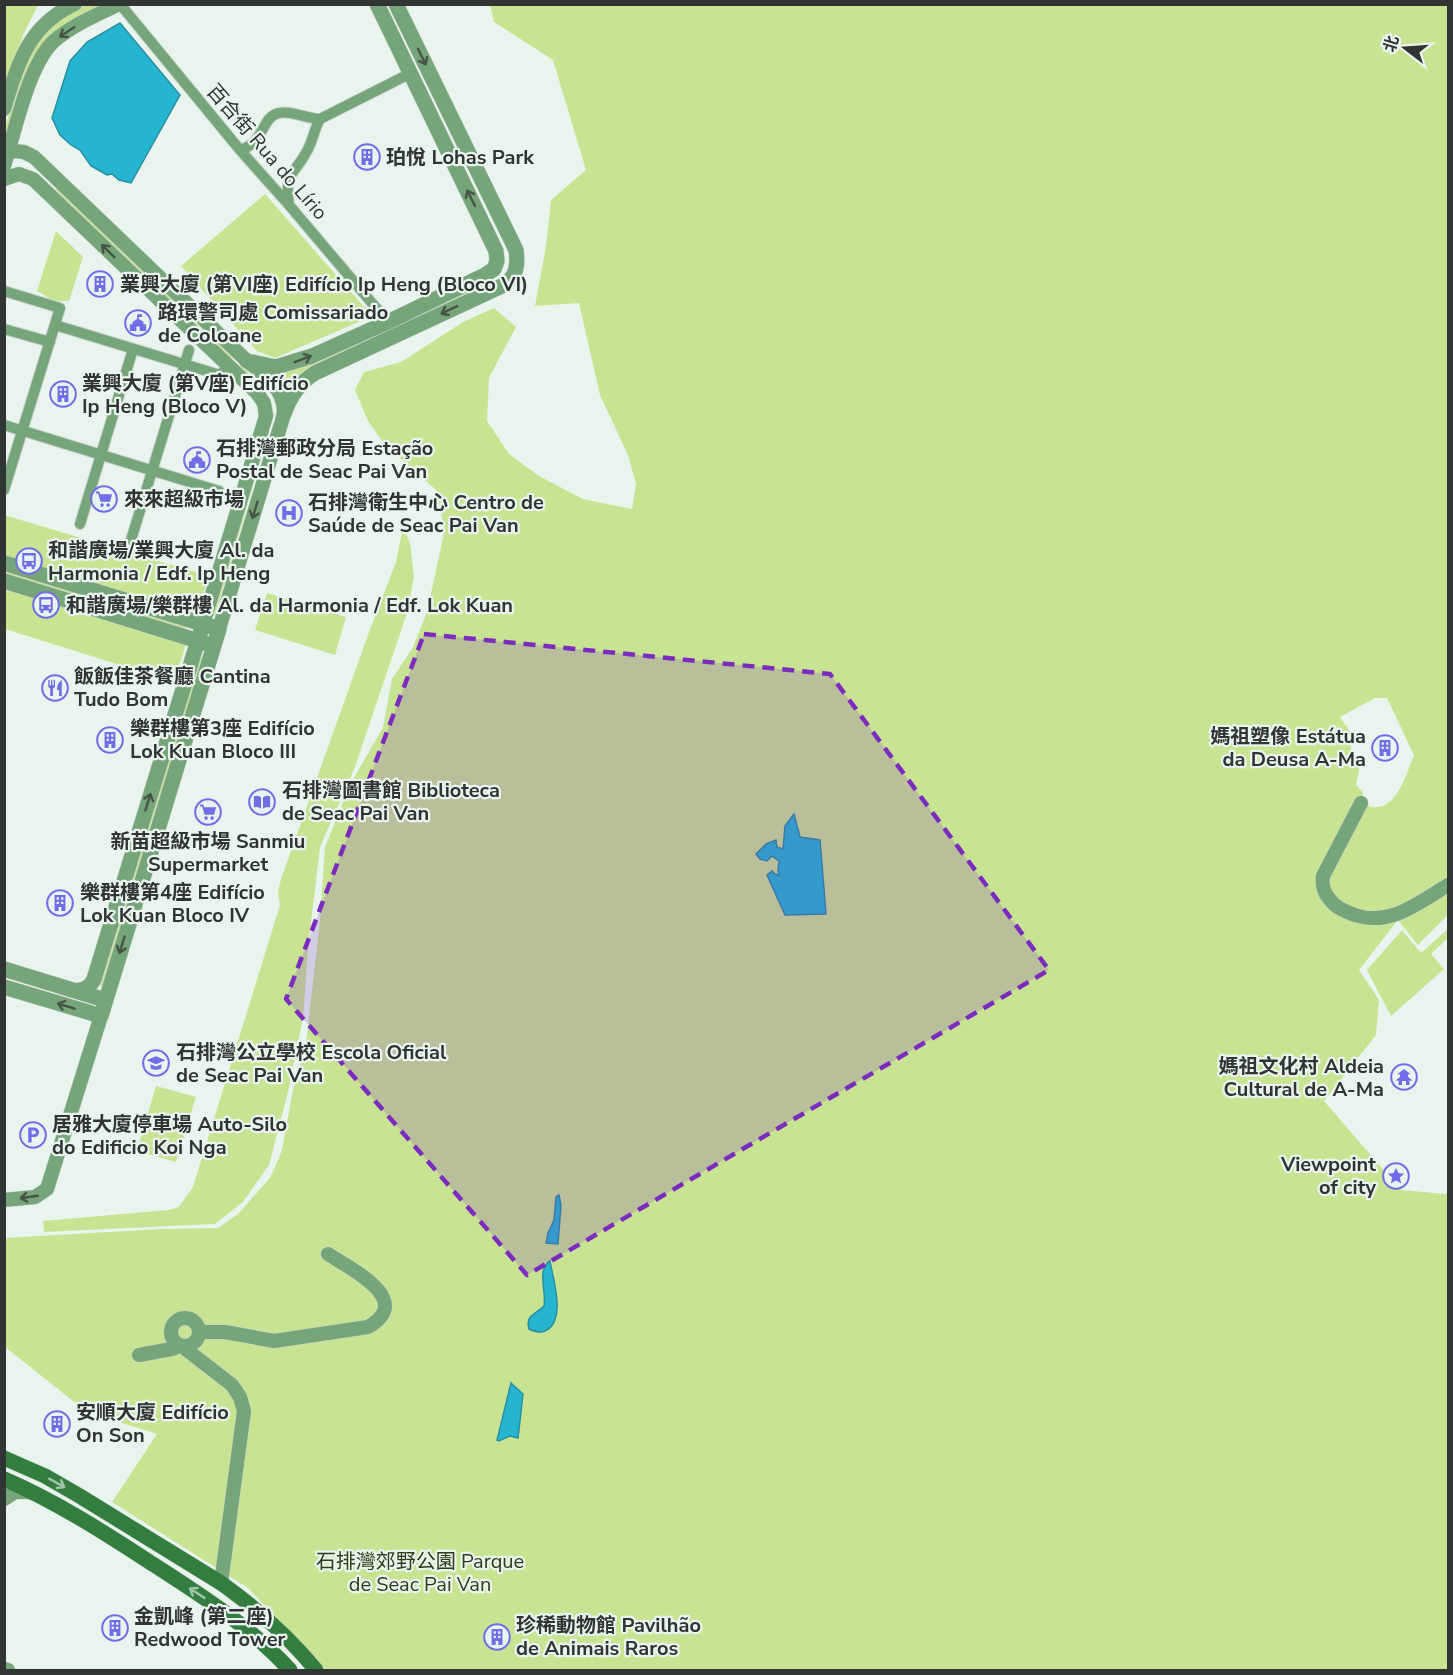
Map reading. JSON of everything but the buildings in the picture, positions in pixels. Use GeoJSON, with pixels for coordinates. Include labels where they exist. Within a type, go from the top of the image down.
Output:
{"type":"FeatureCollection","features":[{"type":"Feature","properties":{"kind":"main road"},"geometry":{"type":"LineString","coordinates":[[4,1458],[45,1476],[78,1495],[221,1583],[276,1628],[316,1671]]}},
{"type":"Feature","properties":{"kind":"main road"},"geometry":{"type":"LineString","coordinates":[[4,1479],[33,1492],[125,1546],[206,1598],[242,1624],[290,1671]]}},
{"type":"Feature","properties":{"kind":"street"},"geometry":{"type":"LineString","coordinates":[[4,109],[25,49],[37,32],[54,16],[75,4]]}},
{"type":"Feature","properties":{"kind":"street"},"geometry":{"type":"LineString","coordinates":[[4,166],[7,150],[34,74],[44,54],[53,42],[76,26],[120,4]]}},
{"type":"Feature","properties":{"kind":"street","name":"百合街 Rua do Lírio"},"geometry":{"type":"LineString","coordinates":[[120,4],[240,150],[289,204],[388,322]]}},
{"type":"Feature","properties":{"kind":"street"},"geometry":{"type":"LineString","coordinates":[[247,361],[269,367],[283,367],[388,322],[480,278],[494,269],[497,261],[496,251],[377,4]]}},
{"type":"Feature","properties":{"kind":"street"},"geometry":{"type":"LineString","coordinates":[[4,1200],[35,1197],[47,1189],[288,403],[296,389],[315,373],[504,285],[512,279],[515,273],[518,260],[516,250],[396,4]]}},
{"type":"Feature","properties":{"kind":"street"},"geometry":{"type":"LineString","coordinates":[[240,150],[254,144],[271,116],[281,112],[320,119],[411,73]]}},
{"type":"Feature","properties":{"kind":"street"},"geometry":{"type":"LineString","coordinates":[[289,204],[287,191],[289,178],[292,170],[308,150],[320,119]]}},
{"type":"Feature","properties":{"kind":"street"},"geometry":{"type":"LineString","coordinates":[[19,120],[23,139],[34,157],[277,389],[285,406],[284,414]]}},
{"type":"Feature","properties":{"kind":"street"},"geometry":{"type":"LineString","coordinates":[[7,150],[24,152],[34,157]]}},
{"type":"Feature","properties":{"kind":"street"},"geometry":{"type":"LineString","coordinates":[[4,179],[19,174],[33,179],[257,393],[264,403],[266,416],[94,979],[84,989],[72,990]]}},
{"type":"Feature","properties":{"kind":"street"},"geometry":{"type":"LineString","coordinates":[[4,291],[60,308],[4,490]]}},
{"type":"Feature","properties":{"kind":"street"},"geometry":{"type":"LineString","coordinates":[[55,325],[220,375],[229,366]]}},
{"type":"Feature","properties":{"kind":"street"},"geometry":{"type":"LineString","coordinates":[[4,328],[50,342]]}},
{"type":"Feature","properties":{"kind":"street"},"geometry":{"type":"LineString","coordinates":[[80,524],[133,349]]}},
{"type":"Feature","properties":{"kind":"street"},"geometry":{"type":"LineString","coordinates":[[131,540],[189,350]]}},
{"type":"Feature","properties":{"kind":"street"},"geometry":{"type":"LineString","coordinates":[[4,425],[219,491]]}},
{"type":"Feature","properties":{"kind":"street"},"geometry":{"type":"LineString","coordinates":[[4,563],[219,629]]}},
{"type":"Feature","properties":{"kind":"street"},"geometry":{"type":"LineString","coordinates":[[4,581],[214,645]]}},
{"type":"Feature","properties":{"kind":"street"},"geometry":{"type":"LineString","coordinates":[[1361,803],[1323,876],[1323,890],[1339,909],[1367,919],[1388,917],[1406,911],[1449,885]]}},
{"type":"Feature","properties":{"kind":"street"},"geometry":{"type":"LineString","coordinates":[[4,969],[105,1000]]}},
{"type":"Feature","properties":{"kind":"street"},"geometry":{"type":"LineString","coordinates":[[4,987],[100,1016]]}},
{"type":"Feature","properties":{"kind":"street"},"geometry":{"type":"LineString","coordinates":[[199,1332],[225,1332],[274,1341],[368,1327],[374,1323],[383,1310],[384,1302],[378,1288],[328,1254]]}},
{"type":"Feature","properties":{"kind":"street"},"geometry":{"type":"LineString","coordinates":[[139,1355],[172,1349],[181,1346],[193,1344],[199,1332],[192,1320],[187,1318],[174,1322],[170,1331],[172,1340],[181,1346],[232,1385],[240,1397],[244,1411],[244,1426],[221,1583]]}},
{"type":"Feature","properties":{"kind":"street"},"geometry":{"type":"LineString","coordinates":[[4,1499],[15,1492],[33,1492]]}},
{"type":"Feature","properties":{"kind":"highlighted area"},"geometry":{"type":"Polygon","coordinates":[[[424,634],[830,674],[1049,970],[527,1275],[286,999],[424,634]]]}},
{"type":"Feature","properties":{"kind":"green space"},"geometry":{"type":"Polygon","coordinates":[[[5,5],[38,5],[23,35],[5,90],[5,5]]]}},
{"type":"Feature","properties":{"kind":"green space"},"geometry":{"type":"Polygon","coordinates":[[[86,5],[106,5],[64,26],[43,44],[8,132],[6,131],[23,72],[40,40],[51,27],[86,5]]]}},
{"type":"Feature","properties":{"kind":"green space","name":"石排灣郊野公園 Parque de Seac Pai Van"},"geometry":{"type":"Polygon","coordinates":[[[490,5],[1448,5],[1448,915],[1418,945],[1398,920],[1359,970],[1379,1000],[1376,1035],[1324,1101],[1401,1190],[1446,1194],[1448,1192],[1448,1670],[326,1670],[248,1588],[112,1502],[157,1434],[87,1412],[5,1347],[4,1238],[218,1228],[238,1214],[270,1178],[282,1150],[293,1090],[306,1044],[320,920],[325,847],[350,785],[383,727],[392,679],[413,647],[427,612],[444,533],[435,489],[385,445],[368,421],[355,390],[364,372],[401,362],[463,322],[494,308],[516,327],[489,378],[487,421],[509,454],[539,476],[583,499],[632,509],[636,484],[628,455],[600,395],[579,303],[535,306],[546,246],[551,200],[586,170],[553,60],[494,22],[490,5]],[[1375,698],[1340,717],[1351,733],[1351,753],[1360,765],[1356,785],[1363,792],[1361,803],[1372,807],[1390,802],[1402,785],[1414,755],[1387,698],[1375,698]],[[785,826],[783,849],[777,847],[776,840],[757,854],[760,859],[767,861],[772,856],[779,861],[780,875],[772,871],[785,915],[800,838],[785,826]],[[550,1261],[543,1286],[546,1297],[544,1306],[527,1322],[555,1319],[558,1309],[550,1261]]]}},
{"type":"Feature","properties":{"kind":"green space"},"geometry":{"type":"Polygon","coordinates":[[[58,187],[234,356],[232,359],[55,190],[58,187]]]}},
{"type":"Feature","properties":{"kind":"green space"},"geometry":{"type":"Polygon","coordinates":[[[265,194],[366,309],[366,314],[361,321],[275,358],[257,351],[181,266],[265,194]]]}},
{"type":"Feature","properties":{"kind":"green space"},"geometry":{"type":"Polygon","coordinates":[[[56,231],[83,257],[69,301],[54,301],[37,291],[56,231]]]}},
{"type":"Feature","properties":{"kind":"green space"},"geometry":{"type":"Polygon","coordinates":[[[488,281],[489,284],[486,287],[305,370],[295,379],[287,393],[274,376],[306,365],[488,281]]]}},
{"type":"Feature","properties":{"kind":"green space"},"geometry":{"type":"Polygon","coordinates":[[[240,364],[265,392],[274,414],[215,616],[211,615],[268,422],[237,366],[240,364]]]}},
{"type":"Feature","properties":{"kind":"green space"},"geometry":{"type":"Polygon","coordinates":[[[4,515],[209,576],[197,614],[5,556],[4,515]]]}},
{"type":"Feature","properties":{"kind":"green space"},"geometry":{"type":"Polygon","coordinates":[[[403,527],[410,543],[414,577],[407,613],[355,767],[320,847],[308,948],[303,1018],[288,1092],[269,1165],[243,1202],[215,1224],[44,1232],[43,1221],[168,1210],[179,1207],[193,1187],[280,905],[278,891],[281,879],[396,562],[403,527]]]}},
{"type":"Feature","properties":{"kind":"green space"},"geometry":{"type":"Polygon","coordinates":[[[4,570],[186,626],[185,630],[5,574],[4,570]]]}},
{"type":"Feature","properties":{"kind":"green space"},"geometry":{"type":"Polygon","coordinates":[[[4,587],[186,644],[174,682],[5,629],[4,587]]]}},
{"type":"Feature","properties":{"kind":"green space"},"geometry":{"type":"Polygon","coordinates":[[[267,593],[346,617],[335,655],[255,630],[267,593]]]}},
{"type":"Feature","properties":{"kind":"green space"},"geometry":{"type":"Polygon","coordinates":[[[198,657],[203,658],[102,986],[98,985],[198,657]]]}},
{"type":"Feature","properties":{"kind":"green space"},"geometry":{"type":"Polygon","coordinates":[[[1448,929],[1448,938],[1431,954],[1444,969],[1391,1016],[1367,970],[1402,930],[1421,953],[1448,929]]]}},
{"type":"Feature","properties":{"kind":"green space"},"geometry":{"type":"Polygon","coordinates":[[[156,1086],[196,1097],[176,1162],[137,1151],[156,1086]]]}},
{"type":"Feature","properties":{"kind":"water"},"geometry":{"type":"Polygon","coordinates":[[[120,23],[180,95],[131,183],[119,180],[112,174],[107,175],[91,166],[80,150],[60,135],[52,118],[70,61],[87,42],[120,23]]]}},
{"type":"Feature","properties":{"kind":"water"},"geometry":{"type":"Polygon","coordinates":[[[794,814],[800,837],[820,840],[826,914],[785,915],[767,875],[772,871],[779,875],[779,861],[772,856],[767,861],[760,859],[756,854],[766,844],[776,840],[777,847],[783,849],[785,826],[794,814]]]}},
{"type":"Feature","properties":{"kind":"water"},"geometry":{"type":"Polygon","coordinates":[[[559,1195],[561,1205],[558,1244],[546,1243],[554,1220],[556,1197],[559,1195]]]}},
{"type":"Feature","properties":{"kind":"water"},"geometry":{"type":"Polygon","coordinates":[[[550,1261],[557,1298],[556,1317],[547,1330],[538,1332],[529,1329],[528,1324],[532,1315],[544,1306],[543,1276],[546,1265],[550,1261]]]}},
{"type":"Feature","properties":{"kind":"water"},"geometry":{"type":"Polygon","coordinates":[[[511,1383],[523,1394],[518,1438],[510,1436],[499,1441],[497,1440],[511,1383]]]}},
{"type":"Feature","properties":{"kind":"place","name":"珀悅 Lohas Park"},"geometry":{"type":"Point","coordinates":[367,157]}},
{"type":"Feature","properties":{"kind":"place","name":"業興大廈 (第VI座) Edifício Ip Heng (Bloco VI)"},"geometry":{"type":"Point","coordinates":[100,284]}},
{"type":"Feature","properties":{"kind":"place","name":"路環警司處 Comissariado de Coloane"},"geometry":{"type":"Point","coordinates":[138,323]}},
{"type":"Feature","properties":{"kind":"place","name":"業興大廈 (第V座) Edifício Ip Heng (Bloco V)"},"geometry":{"type":"Point","coordinates":[63,394]}},
{"type":"Feature","properties":{"kind":"place","name":"石排灣郵政分局 Estação Postal de Seac Pai Van"},"geometry":{"type":"Point","coordinates":[197,460]}},
{"type":"Feature","properties":{"kind":"place","name":"來來超級市場"},"geometry":{"type":"Point","coordinates":[104,499]}},
{"type":"Feature","properties":{"kind":"place","name":"石排灣衛生中心 Centro de Saúde de Seac Pai Van"},"geometry":{"type":"Point","coordinates":[289,513]}},
{"type":"Feature","properties":{"kind":"place","name":"和諧廣場/業興大廈 Al. da Harmonia / Edf. Ip Heng"},"geometry":{"type":"Point","coordinates":[29,561]}},
{"type":"Feature","properties":{"kind":"place","name":"和諧廣場/樂群樓 Al. da Harmonia / Edf. Lok Kuan"},"geometry":{"type":"Point","coordinates":[46,605]}},
{"type":"Feature","properties":{"kind":"place","name":"飯飯佳茶餐廳 Cantina Tudo Bom"},"geometry":{"type":"Point","coordinates":[55,688]}},
{"type":"Feature","properties":{"kind":"place","name":"樂群樓第3座 Edifício Lok Kuan Bloco III"},"geometry":{"type":"Point","coordinates":[110,740]}},
{"type":"Feature","properties":{"kind":"place","name":"媽祖塑像 Estátua da Deusa A-Ma"},"geometry":{"type":"Point","coordinates":[1385,748]}},
{"type":"Feature","properties":{"kind":"place","name":"石排灣圖書館 Biblioteca de Seac Pai Van"},"geometry":{"type":"Point","coordinates":[262,802]}},
{"type":"Feature","properties":{"kind":"place","name":"新苗超級市場 Sanmiu Supermarket"},"geometry":{"type":"Point","coordinates":[208,812]}},
{"type":"Feature","properties":{"kind":"place","name":"樂群樓第4座 Edifício Lok Kuan Bloco IV"},"geometry":{"type":"Point","coordinates":[60,903]}},
{"type":"Feature","properties":{"kind":"place","name":"石排灣公立學校 Escola Oficial de Seac Pai Van"},"geometry":{"type":"Point","coordinates":[156,1063]}},
{"type":"Feature","properties":{"kind":"place","name":"媽祖文化村 Aldeia Cultural de A-Ma"},"geometry":{"type":"Point","coordinates":[1404,1077]}},
{"type":"Feature","properties":{"kind":"place","name":"居雅大廈停車場 Auto-Silo do Edificio Koi Nga"},"geometry":{"type":"Point","coordinates":[33,1135]}},
{"type":"Feature","properties":{"kind":"place","name":"Viewpoint of city"},"geometry":{"type":"Point","coordinates":[1396,1176]}},
{"type":"Feature","properties":{"kind":"place","name":"安順大廈 Edifício On Son"},"geometry":{"type":"Point","coordinates":[57,1424]}},
{"type":"Feature","properties":{"kind":"place","name":"金凱峰 (第二座) Redwood Tower"},"geometry":{"type":"Point","coordinates":[115,1628]}},
{"type":"Feature","properties":{"kind":"place","name":"珍稀動物館 Pavilhão de Animais Raros"},"geometry":{"type":"Point","coordinates":[497,1637]}}]}
